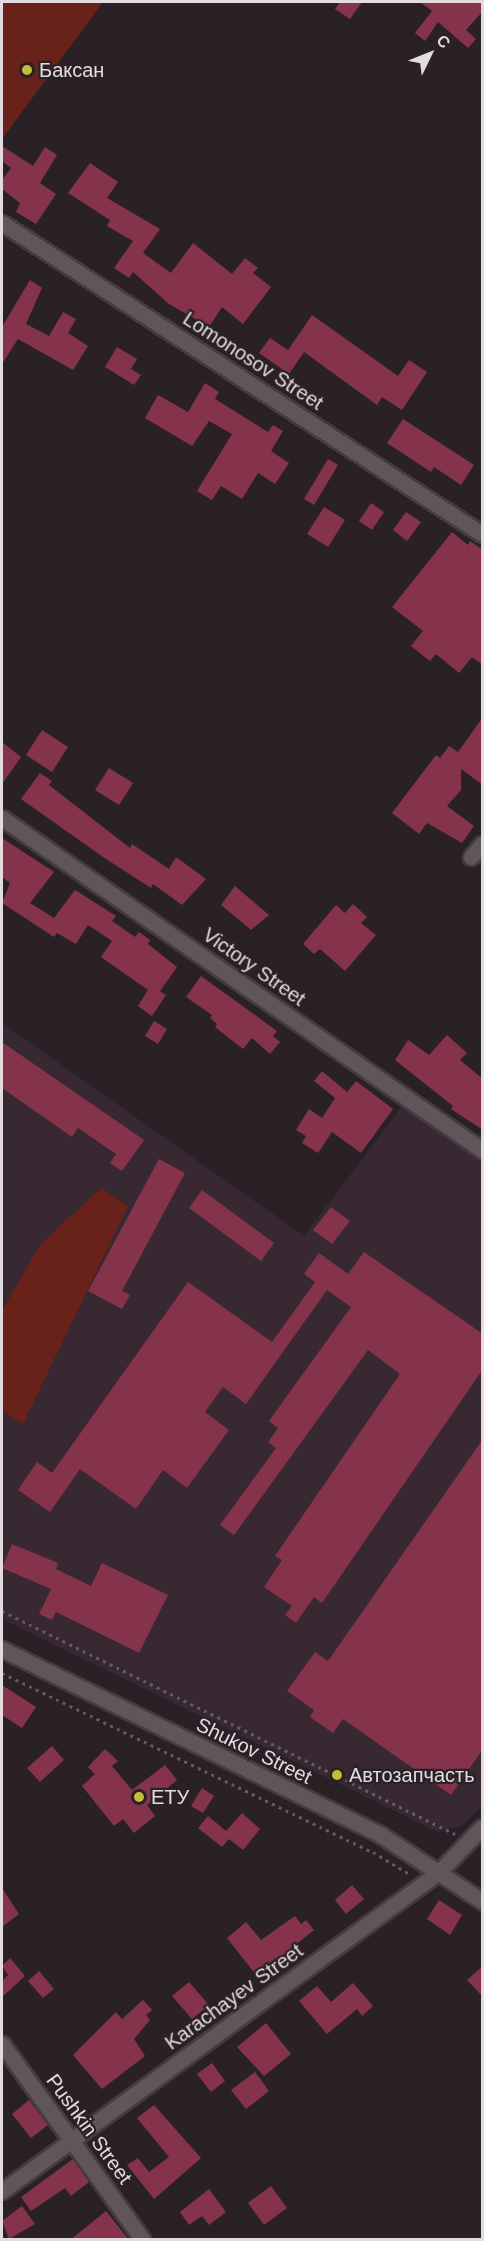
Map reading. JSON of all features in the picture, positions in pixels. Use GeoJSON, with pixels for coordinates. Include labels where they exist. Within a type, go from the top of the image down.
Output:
{"type":"FeatureCollection","features":[{"type":"Feature","properties":{"kind":"street","name":"Lomonosov Street"},"geometry":{"type":"LineString","coordinates":[[2,223],[483,534]]}},
{"type":"Feature","properties":{"kind":"street","name":"Victory Street"},"geometry":{"type":"LineString","coordinates":[[2,818],[483,1150]]}},
{"type":"Feature","properties":{"kind":"street"},"geometry":{"type":"LineString","coordinates":[[471,857],[483,844]]}},
{"type":"Feature","properties":{"kind":"street","name":"Shukov Street"},"geometry":{"type":"LineString","coordinates":[[2,1649],[381,1835],[483,1901]]}},
{"type":"Feature","properties":{"kind":"street","name":"Karachayev Street"},"geometry":{"type":"LineString","coordinates":[[2,2191],[425,1883],[439,1872],[483,1827]]}},
{"type":"Feature","properties":{"kind":"street","name":"Pushkin Street"},"geometry":{"type":"LineString","coordinates":[[2,2043],[143,2240]]}},
{"type":"Feature","properties":{"kind":"path"},"geometry":{"type":"LineString","coordinates":[[2,1611],[394,1807],[470,1840]]}},
{"type":"Feature","properties":{"kind":"path"},"geometry":{"type":"LineString","coordinates":[[2,1673],[373,1852],[425,1883]]}},
{"type":"Feature","properties":{"kind":"shaded area","name":"Баксан"},"geometry":{"type":"Polygon","coordinates":[[[2,2],[103,2],[2,139],[2,2]]]}},
{"type":"Feature","properties":{"kind":"shaded area","name":"Автозапчасть"},"geometry":{"type":"Polygon","coordinates":[[[2,1023],[304,1236],[404,1104],[482,1159],[482,1805],[463,1825],[438,1832],[2,1619],[2,1411],[23,1424],[40,1245],[2,1310],[2,1023]]]}},
{"type":"Feature","properties":{"kind":"shaded area"},"geometry":{"type":"Polygon","coordinates":[[[101,1188],[128,1206],[23,1424],[2,1411],[2,1310],[40,1245],[101,1188]]]}},
{"type":"Feature","properties":{"kind":"building"},"geometry":{"type":"Polygon","coordinates":[[[340,2],[362,2],[350,19],[335,9],[340,2]]]}},
{"type":"Feature","properties":{"kind":"building"},"geometry":{"type":"Polygon","coordinates":[[[420,2],[483,2],[483,11],[466,30],[476,39],[468,48],[438,22],[425,41],[415,33],[432,11],[420,2]]]}},
{"type":"Feature","properties":{"kind":"building"},"geometry":{"type":"Polygon","coordinates":[[[2,146],[33,166],[45,147],[57,155],[40,183],[56,194],[36,224],[16,212],[20,203],[2,189],[2,180],[11,168],[2,161],[2,146]]]}},
{"type":"Feature","properties":{"kind":"building"},"geometry":{"type":"Polygon","coordinates":[[[90,163],[118,182],[107,198],[160,229],[143,253],[171,273],[193,243],[232,274],[245,258],[258,268],[253,273],[271,287],[243,324],[222,307],[209,327],[169,304],[133,272],[129,278],[114,268],[133,241],[107,226],[110,220],[68,193],[90,163]]]}},
{"type":"Feature","properties":{"kind":"building"},"geometry":{"type":"Polygon","coordinates":[[[30,280],[42,288],[26,324],[49,336],[63,312],[76,319],[68,333],[88,346],[73,370],[18,339],[2,364],[2,327],[30,280]]]}},
{"type":"Feature","properties":{"kind":"building"},"geometry":{"type":"Polygon","coordinates":[[[312,315],[398,376],[409,360],[427,372],[402,410],[382,397],[377,405],[304,352],[289,374],[259,353],[270,338],[288,350],[312,315]]]}},
{"type":"Feature","properties":{"kind":"building"},"geometry":{"type":"Polygon","coordinates":[[[117,347],[137,359],[131,369],[141,375],[134,385],[105,367],[117,347]]]}},
{"type":"Feature","properties":{"kind":"building"},"geometry":{"type":"Polygon","coordinates":[[[205,383],[219,392],[215,399],[268,432],[273,425],[283,431],[271,451],[289,463],[275,484],[258,473],[242,499],[221,486],[212,500],[197,491],[232,434],[209,421],[192,446],[145,418],[158,395],[188,412],[205,383]]]}},
{"type":"Feature","properties":{"kind":"building"},"geometry":{"type":"Polygon","coordinates":[[[403,419],[474,465],[461,485],[434,467],[431,472],[387,443],[403,419]]]}},
{"type":"Feature","properties":{"kind":"building"},"geometry":{"type":"Polygon","coordinates":[[[328,459],[338,465],[314,505],[304,499],[328,459]]]}},
{"type":"Feature","properties":{"kind":"building"},"geometry":{"type":"Polygon","coordinates":[[[371,503],[384,512],[372,530],[359,521],[371,503]]]}},
{"type":"Feature","properties":{"kind":"building"},"geometry":{"type":"Polygon","coordinates":[[[324,507],[345,520],[328,547],[307,534],[324,507]]]}},
{"type":"Feature","properties":{"kind":"building"},"geometry":{"type":"Polygon","coordinates":[[[406,512],[421,522],[407,541],[393,530],[406,512]]]}},
{"type":"Feature","properties":{"kind":"building"},"geometry":{"type":"Polygon","coordinates":[[[452,532],[468,545],[470,541],[483,550],[483,665],[472,657],[459,673],[436,654],[430,661],[411,646],[423,631],[392,607],[452,532]]]}},
{"type":"Feature","properties":{"kind":"building"},"geometry":{"type":"Polygon","coordinates":[[[483,717],[483,785],[461,769],[461,790],[447,806],[474,826],[462,843],[427,823],[419,834],[392,813],[436,755],[440,758],[449,746],[458,752],[483,717]]]}},
{"type":"Feature","properties":{"kind":"building"},"geometry":{"type":"Polygon","coordinates":[[[42,730],[68,747],[52,772],[26,755],[42,730]]]}},
{"type":"Feature","properties":{"kind":"building"},"geometry":{"type":"Polygon","coordinates":[[[2,742],[21,757],[2,784],[2,742]]]}},
{"type":"Feature","properties":{"kind":"building"},"geometry":{"type":"Polygon","coordinates":[[[109,768],[133,783],[119,805],[95,790],[109,768]]]}},
{"type":"Feature","properties":{"kind":"building"},"geometry":{"type":"Polygon","coordinates":[[[40,773],[52,781],[49,785],[130,848],[132,844],[169,869],[176,857],[206,879],[182,905],[153,884],[151,888],[21,799],[40,773]]]}},
{"type":"Feature","properties":{"kind":"building"},"geometry":{"type":"Polygon","coordinates":[[[2,838],[54,872],[30,903],[54,918],[75,890],[116,916],[112,921],[135,937],[139,932],[150,940],[148,944],[177,967],[160,991],[166,995],[152,1016],[138,1006],[148,990],[101,957],[112,941],[88,925],[76,944],[57,933],[54,937],[2,903],[10,883],[2,877],[2,838]]]}},
{"type":"Feature","properties":{"kind":"building"},"geometry":{"type":"Polygon","coordinates":[[[235,886],[269,915],[251,930],[221,905],[235,886]]]}},
{"type":"Feature","properties":{"kind":"building"},"geometry":{"type":"Polygon","coordinates":[[[353,904],[367,917],[361,923],[376,935],[345,971],[320,949],[314,954],[303,944],[336,905],[345,913],[353,904]]]}},
{"type":"Feature","properties":{"kind":"building"},"geometry":{"type":"Polygon","coordinates":[[[201,976],[277,1031],[273,1036],[280,1042],[270,1054],[252,1038],[243,1049],[215,1027],[217,1024],[210,1018],[212,1015],[186,997],[201,976]]]}},
{"type":"Feature","properties":{"kind":"building"},"geometry":{"type":"Polygon","coordinates":[[[154,1021],[167,1029],[158,1044],[145,1036],[154,1021]]]}},
{"type":"Feature","properties":{"kind":"building"},"geometry":{"type":"Polygon","coordinates":[[[447,1035],[467,1053],[460,1060],[483,1079],[483,1130],[451,1109],[453,1106],[395,1060],[408,1040],[429,1055],[447,1035]]]}},
{"type":"Feature","properties":{"kind":"building"},"geometry":{"type":"Polygon","coordinates":[[[2,1042],[144,1140],[122,1171],[110,1163],[116,1154],[78,1128],[72,1137],[2,1088],[2,1042]]]}},
{"type":"Feature","properties":{"kind":"building"},"geometry":{"type":"Polygon","coordinates":[[[322,1071],[347,1092],[356,1081],[393,1109],[361,1153],[332,1132],[318,1153],[302,1143],[306,1136],[296,1130],[309,1109],[322,1118],[335,1098],[314,1081],[322,1071]]]}},
{"type":"Feature","properties":{"kind":"building"},"geometry":{"type":"Polygon","coordinates":[[[159,1159],[185,1173],[122,1291],[130,1295],[122,1309],[88,1291],[159,1159]]]}},
{"type":"Feature","properties":{"kind":"building"},"geometry":{"type":"Polygon","coordinates":[[[202,1190],[274,1243],[261,1261],[189,1208],[202,1190]]]}},
{"type":"Feature","properties":{"kind":"building"},"geometry":{"type":"Polygon","coordinates":[[[331,1207],[350,1221],[332,1244],[313,1230],[331,1207]]]}},
{"type":"Feature","properties":{"kind":"building"},"geometry":{"type":"Polygon","coordinates":[[[364,1252],[483,1334],[483,1369],[322,1603],[314,1597],[296,1623],[285,1615],[292,1606],[264,1587],[282,1560],[275,1556],[400,1374],[368,1350],[234,1535],[220,1525],[276,1448],[268,1442],[278,1428],[269,1421],[351,1307],[327,1290],[246,1404],[223,1387],[205,1412],[229,1430],[187,1488],[163,1470],[136,1509],[80,1469],[50,1512],[18,1490],[37,1462],[52,1473],[188,1282],[272,1342],[315,1282],[304,1274],[319,1253],[348,1274],[364,1252]]]}},
{"type":"Feature","properties":{"kind":"building"},"geometry":{"type":"Polygon","coordinates":[[[483,1439],[483,1749],[451,1795],[343,1719],[333,1733],[310,1717],[314,1710],[287,1691],[315,1652],[328,1661],[483,1439]]]}},
{"type":"Feature","properties":{"kind":"building"},"geometry":{"type":"Polygon","coordinates":[[[12,1544],[58,1563],[56,1569],[91,1586],[102,1563],[168,1595],[139,1653],[56,1612],[52,1620],[39,1614],[51,1589],[2,1568],[12,1544]]]}},
{"type":"Feature","properties":{"kind":"building"},"geometry":{"type":"Polygon","coordinates":[[[2,1685],[36,1707],[22,1728],[2,1715],[2,1685]]]}},
{"type":"Feature","properties":{"kind":"building"},"geometry":{"type":"Polygon","coordinates":[[[52,1746],[64,1760],[40,1782],[27,1768],[52,1746]]]}},
{"type":"Feature","properties":{"kind":"building"},"geometry":{"type":"Polygon","coordinates":[[[105,1749],[118,1761],[112,1766],[132,1790],[165,1765],[177,1780],[147,1805],[155,1816],[134,1833],[123,1819],[114,1826],[82,1786],[95,1774],[88,1767],[105,1749]]]}},
{"type":"Feature","properties":{"kind":"building"},"geometry":{"type":"Polygon","coordinates":[[[202,1788],[214,1796],[203,1813],[191,1806],[202,1788]]]}},
{"type":"Feature","properties":{"kind":"building"},"geometry":{"type":"Polygon","coordinates":[[[242,1813],[260,1829],[243,1850],[229,1839],[222,1847],[198,1828],[208,1816],[226,1831],[242,1813]]]}},
{"type":"Feature","properties":{"kind":"building"},"geometry":{"type":"Polygon","coordinates":[[[352,1885],[364,1899],[346,1914],[335,1900],[352,1885]]]}},
{"type":"Feature","properties":{"kind":"building"},"geometry":{"type":"Polygon","coordinates":[[[2,1888],[19,1914],[2,1927],[2,1888]]]}},
{"type":"Feature","properties":{"kind":"building"},"geometry":{"type":"Polygon","coordinates":[[[439,1900],[462,1915],[450,1935],[427,1919],[439,1900]]]}},
{"type":"Feature","properties":{"kind":"building"},"geometry":{"type":"Polygon","coordinates":[[[295,1916],[301,1924],[306,1920],[314,1930],[257,1976],[227,1938],[246,1922],[261,1940],[295,1916]]]}},
{"type":"Feature","properties":{"kind":"building"},"geometry":{"type":"Polygon","coordinates":[[[10,1958],[25,1976],[2,1997],[2,1981],[8,1975],[2,1966],[10,1958]]]}},
{"type":"Feature","properties":{"kind":"building"},"geometry":{"type":"Polygon","coordinates":[[[483,1966],[483,1997],[467,1980],[483,1966]]]}},
{"type":"Feature","properties":{"kind":"building"},"geometry":{"type":"Polygon","coordinates":[[[39,1971],[54,1989],[43,1998],[28,1981],[39,1971]]]}},
{"type":"Feature","properties":{"kind":"building"},"geometry":{"type":"Polygon","coordinates":[[[189,1982],[209,2005],[192,2019],[172,1996],[189,1982]]]}},
{"type":"Feature","properties":{"kind":"building"},"geometry":{"type":"Polygon","coordinates":[[[353,1983],[373,2006],[362,2016],[357,2009],[327,2034],[299,2001],[317,1986],[331,2002],[353,1983]]]}},
{"type":"Feature","properties":{"kind":"building"},"geometry":{"type":"Polygon","coordinates":[[[143,2000],[152,2010],[146,2015],[150,2020],[134,2039],[145,2056],[102,2089],[73,2055],[116,2012],[122,2019],[143,2000]]]}},
{"type":"Feature","properties":{"kind":"building"},"geometry":{"type":"Polygon","coordinates":[[[266,2023],[291,2054],[264,2076],[237,2047],[266,2023]]]}},
{"type":"Feature","properties":{"kind":"building"},"geometry":{"type":"Polygon","coordinates":[[[212,2063],[225,2081],[211,2092],[197,2074],[212,2063]]]}},
{"type":"Feature","properties":{"kind":"building"},"geometry":{"type":"Polygon","coordinates":[[[255,2072],[269,2091],[246,2109],[231,2090],[255,2072]]]}},
{"type":"Feature","properties":{"kind":"building"},"geometry":{"type":"Polygon","coordinates":[[[29,2100],[48,2125],[31,2138],[12,2114],[29,2100]]]}},
{"type":"Feature","properties":{"kind":"building"},"geometry":{"type":"Polygon","coordinates":[[[154,2105],[201,2158],[154,2199],[127,2165],[138,2158],[149,2172],[169,2157],[137,2118],[154,2105]]]}},
{"type":"Feature","properties":{"kind":"building"},"geometry":{"type":"Polygon","coordinates":[[[73,2159],[89,2182],[71,2196],[65,2188],[31,2211],[21,2197],[73,2159]]]}},
{"type":"Feature","properties":{"kind":"building"},"geometry":{"type":"Polygon","coordinates":[[[271,2186],[287,2208],[264,2225],[248,2203],[271,2186]]]}},
{"type":"Feature","properties":{"kind":"building"},"geometry":{"type":"Polygon","coordinates":[[[209,2189],[226,2212],[209,2225],[202,2216],[189,2225],[180,2212],[209,2189]]]}},
{"type":"Feature","properties":{"kind":"building"},"geometry":{"type":"Polygon","coordinates":[[[22,2206],[35,2224],[9,2239],[2,2221],[22,2206]]]}},
{"type":"Feature","properties":{"kind":"building"},"geometry":{"type":"Polygon","coordinates":[[[106,2211],[129,2240],[70,2240],[106,2211]]]}},
{"type":"Feature","properties":{"kind":"place","name":"Баксан"},"geometry":{"type":"Point","coordinates":[27,70]}},
{"type":"Feature","properties":{"kind":"place","name":"Автозапчасть"},"geometry":{"type":"Point","coordinates":[337,1775]}},
{"type":"Feature","properties":{"kind":"place","name":"ЕТУ"},"geometry":{"type":"Point","coordinates":[139,1797]}}]}
